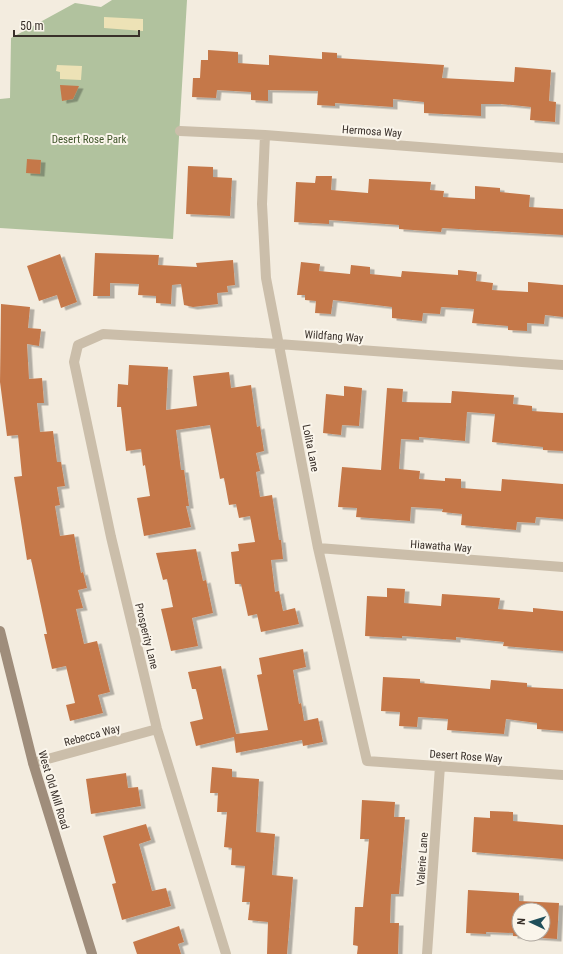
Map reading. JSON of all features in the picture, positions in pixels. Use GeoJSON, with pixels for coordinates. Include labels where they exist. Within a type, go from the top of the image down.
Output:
{"type":"FeatureCollection","features":[{"type":"Feature","properties":{"kind":"street","name":"Hermosa Way"},"geometry":{"type":"LineString","coordinates":[[180,131],[265,135],[563,158]]}},
{"type":"Feature","properties":{"kind":"street","name":"Lolita Lane"},"geometry":{"type":"LineString","coordinates":[[265,135],[262,204],[266,278],[318,548],[367,761]]}},
{"type":"Feature","properties":{"kind":"street","name":"Wildfang Way"},"geometry":{"type":"LineString","coordinates":[[103,334],[278,344],[563,365]]}},
{"type":"Feature","properties":{"kind":"street","name":"Prosperity Lane"},"geometry":{"type":"LineString","coordinates":[[103,334],[78,345],[74,362],[110,537],[157,729],[226,954]]}},
{"type":"Feature","properties":{"kind":"street","name":"Hiawatha Way"},"geometry":{"type":"LineString","coordinates":[[318,548],[563,567]]}},
{"type":"Feature","properties":{"kind":"street","name":"West Old Mill Road"},"geometry":{"type":"LineString","coordinates":[[0,630],[33,764],[92,954]]}},
{"type":"Feature","properties":{"kind":"street","name":"Rebecca Way"},"geometry":{"type":"LineString","coordinates":[[33,764],[157,729]]}},
{"type":"Feature","properties":{"kind":"street","name":"Desert Rose Way"},"geometry":{"type":"LineString","coordinates":[[367,761],[563,775]]}},
{"type":"Feature","properties":{"kind":"street","name":"Valerie Lane"},"geometry":{"type":"LineString","coordinates":[[427,954],[440,766]]}},
{"type":"Feature","properties":{"kind":"green space","name":"Desert Rose Park"},"geometry":{"type":"Polygon","coordinates":[[[112,0],[187,0],[173,239],[0,228],[0,99],[10,98],[11,38],[75,3],[101,7],[112,0]]]}},
{"type":"Feature","properties":{"kind":"sand"},"geometry":{"type":"Polygon","coordinates":[[[104,17],[143,19],[143,31],[104,28],[104,17]]]}},
{"type":"Feature","properties":{"kind":"sand"},"geometry":{"type":"Polygon","coordinates":[[[57,65],[82,66],[81,80],[60,79],[60,72],[56,71],[57,65]]]}},
{"type":"Feature","properties":{"kind":"building"},"geometry":{"type":"Polygon","coordinates":[[[208,50],[238,52],[238,63],[269,65],[269,55],[322,59],[322,52],[337,53],[337,58],[444,65],[442,78],[514,82],[515,67],[551,70],[549,101],[556,102],[555,122],[530,120],[531,107],[501,104],[481,104],[481,116],[424,113],[424,102],[393,99],[393,107],[335,103],[335,106],[317,105],[318,91],[268,90],[268,101],[251,100],[251,92],[217,90],[216,98],[192,97],[193,78],[200,78],[201,60],[208,60],[208,50]]]}},
{"type":"Feature","properties":{"kind":"building"},"geometry":{"type":"Polygon","coordinates":[[[60,85],[79,86],[73,99],[62,101],[60,85]]]}},
{"type":"Feature","properties":{"kind":"building"},"geometry":{"type":"Polygon","coordinates":[[[27,159],[41,160],[40,174],[26,173],[27,159]]]}},
{"type":"Feature","properties":{"kind":"building"},"geometry":{"type":"Polygon","coordinates":[[[188,166],[213,167],[213,177],[232,178],[230,216],[186,214],[188,166]]]}},
{"type":"Feature","properties":{"kind":"building"},"geometry":{"type":"Polygon","coordinates":[[[316,176],[332,176],[331,190],[368,193],[369,179],[431,182],[430,190],[444,191],[443,197],[475,199],[475,186],[500,188],[500,192],[530,195],[529,207],[563,209],[563,235],[442,228],[441,232],[399,229],[399,225],[329,220],[329,224],[294,222],[296,182],[315,183],[316,176]]]}},
{"type":"Feature","properties":{"kind":"building"},"geometry":{"type":"Polygon","coordinates":[[[95,253],[159,255],[158,265],[197,267],[196,263],[233,260],[235,285],[227,286],[228,292],[217,293],[218,304],[193,307],[184,305],[181,284],[172,285],[171,304],[156,303],[156,296],[138,295],[139,284],[110,283],[110,296],[93,296],[95,253]]]}},
{"type":"Feature","properties":{"kind":"building"},"geometry":{"type":"Polygon","coordinates":[[[60,254],[77,302],[61,308],[57,295],[39,301],[27,266],[60,254]]]}},
{"type":"Feature","properties":{"kind":"building"},"geometry":{"type":"Polygon","coordinates":[[[301,262],[320,264],[319,271],[350,274],[351,265],[370,267],[370,274],[401,277],[402,271],[458,275],[458,270],[477,272],[476,281],[493,283],[492,290],[528,292],[528,282],[563,285],[563,317],[545,315],[544,324],[527,323],[527,331],[508,330],[508,326],[472,323],[474,309],[441,307],[440,314],[423,313],[422,321],[392,318],[392,307],[333,300],[331,314],[315,313],[316,301],[305,300],[305,295],[297,295],[301,262]]]}},
{"type":"Feature","properties":{"kind":"building"},"geometry":{"type":"Polygon","coordinates":[[[1,304],[30,307],[28,328],[41,329],[39,346],[27,344],[29,379],[42,378],[44,403],[37,403],[40,432],[53,431],[57,462],[61,462],[65,486],[57,487],[60,505],[55,506],[60,536],[74,534],[81,573],[83,572],[87,588],[78,590],[83,608],[76,609],[84,644],[97,641],[110,692],[98,695],[103,713],[70,721],[66,705],[75,703],[66,666],[52,669],[44,634],[47,634],[31,559],[27,560],[14,477],[22,476],[18,435],[7,436],[0,382],[1,304]]]}},
{"type":"Feature","properties":{"kind":"building"},"geometry":{"type":"Polygon","coordinates":[[[129,365],[168,367],[166,410],[197,406],[193,376],[229,372],[231,388],[251,385],[257,427],[260,426],[264,451],[256,453],[260,471],[256,472],[260,497],[272,495],[279,540],[281,540],[283,559],[271,560],[275,592],[279,591],[283,611],[295,608],[299,624],[261,632],[257,614],[248,616],[241,584],[235,584],[231,552],[239,551],[238,544],[255,542],[250,516],[239,518],[236,504],[229,505],[224,478],[220,479],[210,425],[176,430],[181,470],[184,470],[189,506],[186,506],[191,527],[144,536],[137,498],[150,496],[145,465],[143,466],[141,449],[126,451],[121,407],[117,407],[118,384],[128,385],[129,365]]]}},
{"type":"Feature","properties":{"kind":"building"},"geometry":{"type":"Polygon","coordinates":[[[344,386],[362,388],[359,426],[342,425],[341,435],[323,433],[326,394],[344,396],[344,386]]]}},
{"type":"Feature","properties":{"kind":"building"},"geometry":{"type":"Polygon","coordinates":[[[387,388],[403,389],[402,402],[451,403],[452,391],[514,395],[513,404],[532,406],[532,411],[563,413],[563,451],[543,450],[543,447],[492,442],[495,414],[467,412],[465,441],[419,437],[419,440],[401,439],[399,469],[420,471],[419,479],[445,481],[445,478],[461,479],[461,488],[501,491],[502,479],[563,484],[563,519],[536,517],[535,523],[517,522],[516,530],[461,525],[462,514],[442,512],[443,509],[411,507],[410,521],[356,517],[357,508],[338,507],[342,467],[381,470],[387,388]]]}},
{"type":"Feature","properties":{"kind":"building"},"geometry":{"type":"Polygon","coordinates":[[[196,549],[203,581],[206,580],[213,613],[192,618],[198,646],[171,651],[161,609],[173,607],[167,579],[163,580],[156,553],[196,549]]]}},
{"type":"Feature","properties":{"kind":"building"},"geometry":{"type":"Polygon","coordinates":[[[387,588],[405,589],[404,603],[441,606],[442,594],[500,598],[498,609],[533,612],[533,608],[563,611],[563,651],[503,646],[504,642],[456,637],[456,640],[402,636],[402,638],[365,636],[367,596],[387,597],[387,588]]]}},
{"type":"Feature","properties":{"kind":"building"},"geometry":{"type":"Polygon","coordinates":[[[303,649],[306,667],[293,670],[299,704],[301,703],[304,721],[318,718],[323,742],[303,746],[302,740],[236,753],[234,737],[196,746],[190,722],[203,719],[196,689],[192,689],[188,672],[221,666],[236,734],[268,730],[257,675],[262,674],[259,658],[303,649]]]}},
{"type":"Feature","properties":{"kind":"building"},"geometry":{"type":"Polygon","coordinates":[[[383,677],[420,679],[420,683],[490,689],[491,680],[527,683],[527,687],[563,689],[563,731],[537,729],[537,723],[506,719],[504,734],[447,730],[448,719],[418,717],[417,727],[399,726],[400,712],[381,711],[383,677]]]}},
{"type":"Feature","properties":{"kind":"building"},"geometry":{"type":"Polygon","coordinates":[[[212,767],[232,769],[232,777],[259,779],[256,832],[275,834],[272,875],[293,877],[287,954],[267,954],[268,922],[248,920],[250,902],[242,902],[245,866],[231,865],[232,848],[224,847],[227,812],[217,812],[218,793],[210,793],[212,767]]]}},
{"type":"Feature","properties":{"kind":"building"},"geometry":{"type":"Polygon","coordinates":[[[126,773],[128,788],[138,787],[141,806],[91,814],[86,779],[126,773]]]}},
{"type":"Feature","properties":{"kind":"building"},"geometry":{"type":"Polygon","coordinates":[[[362,800],[395,802],[394,817],[405,817],[399,894],[391,894],[390,923],[399,923],[398,954],[357,954],[358,946],[353,945],[355,907],[363,907],[369,839],[360,839],[362,800]]]}},
{"type":"Feature","properties":{"kind":"building"},"geometry":{"type":"Polygon","coordinates":[[[490,811],[513,812],[513,821],[563,825],[563,859],[472,852],[474,817],[490,818],[490,811]]]}},
{"type":"Feature","properties":{"kind":"building"},"geometry":{"type":"Polygon","coordinates":[[[146,824],[151,840],[139,844],[152,891],[166,888],[171,906],[122,920],[112,884],[116,883],[103,836],[146,824]]]}},
{"type":"Feature","properties":{"kind":"building"},"geometry":{"type":"Polygon","coordinates":[[[468,890],[519,893],[519,901],[539,902],[511,902],[511,933],[486,932],[486,934],[466,933],[468,890]]]}},
{"type":"Feature","properties":{"kind":"building"},"geometry":{"type":"Polygon","coordinates":[[[551,903],[559,903],[557,939],[551,939],[551,903]]]}},
{"type":"Feature","properties":{"kind":"building"},"geometry":{"type":"Polygon","coordinates":[[[179,926],[184,942],[178,944],[181,954],[137,954],[133,942],[179,926]]]}}]}
